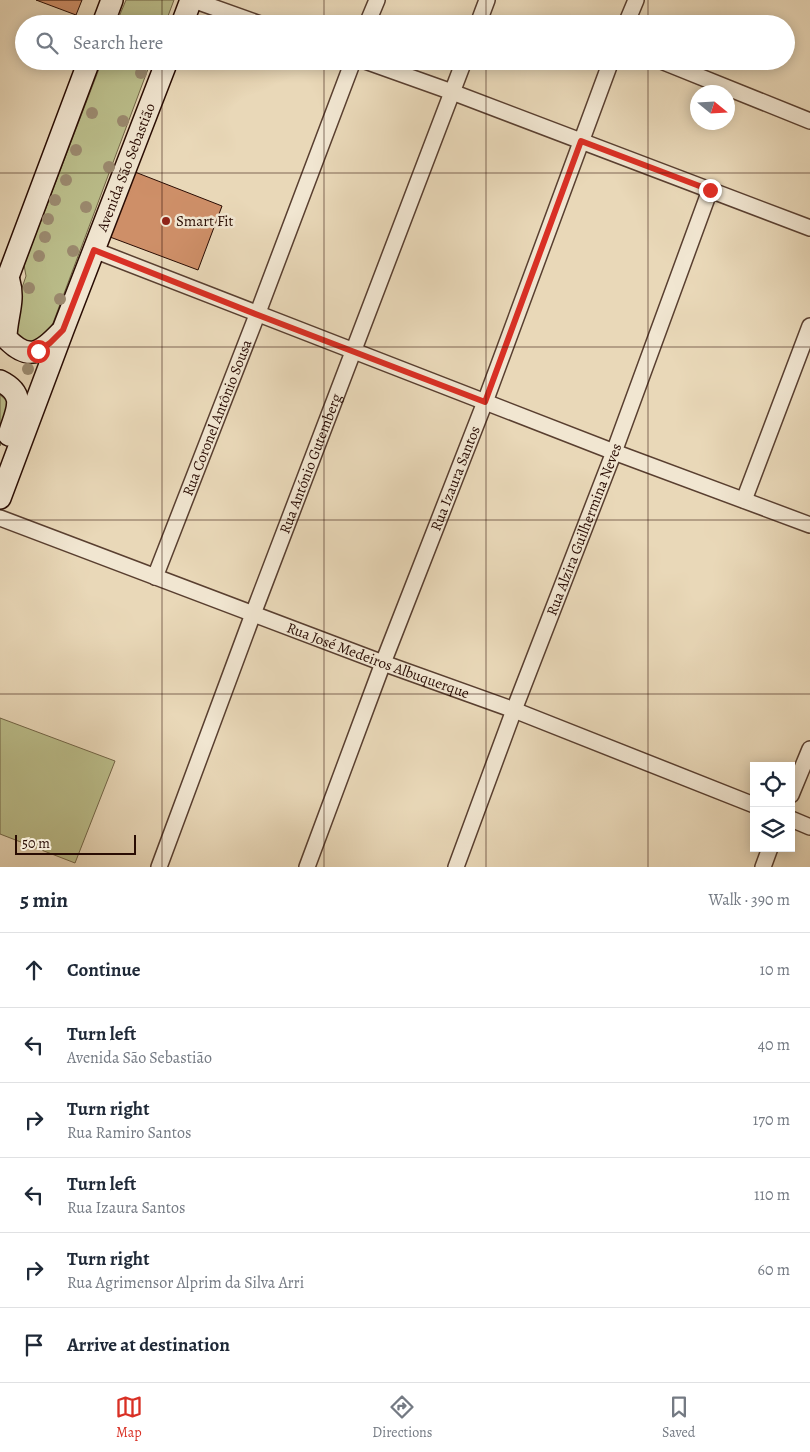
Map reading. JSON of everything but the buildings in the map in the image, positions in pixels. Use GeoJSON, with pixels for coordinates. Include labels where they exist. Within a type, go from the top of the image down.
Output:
{"type":"FeatureCollection","features":[{"type":"Feature","properties":{"kind":"street"},"geometry":{"type":"LineString","coordinates":[[106,15],[112,0]]}},
{"type":"Feature","properties":{"kind":"street"},"geometry":{"type":"LineString","coordinates":[[186,15],[192,0],[234,15]]}},
{"type":"Feature","properties":{"kind":"street"},"geometry":{"type":"LineString","coordinates":[[371,15],[377,0]]}},
{"type":"Feature","properties":{"kind":"street"},"geometry":{"type":"LineString","coordinates":[[482,15],[488,0]]}},
{"type":"Feature","properties":{"kind":"street"},"geometry":{"type":"LineString","coordinates":[[630,15],[636,0]]}},
{"type":"Feature","properties":{"kind":"street"},"geometry":{"type":"LineString","coordinates":[[0,298],[86,70]]}},
{"type":"Feature","properties":{"kind":"street","name":"Avenida São Sebastião"},"geometry":{"type":"LineString","coordinates":[[0,498],[164,70]]}},
{"type":"Feature","properties":{"kind":"street","name":"Rua Coronel Antônio Sousa"},"geometry":{"type":"LineString","coordinates":[[155,577],[258,315],[350,70]]}},
{"type":"Feature","properties":{"kind":"street"},"geometry":{"type":"LineString","coordinates":[[390,70],[810,228]]}},
{"type":"Feature","properties":{"kind":"street","name":"Rua António Gutemberg"},"geometry":{"type":"LineString","coordinates":[[159,867],[253,614],[461,70]]}},
{"type":"Feature","properties":{"kind":"street","name":"Rua Izaura Santos"},"geometry":{"type":"LineString","coordinates":[[307,867],[383,662],[485,402],[609,70]]}},
{"type":"Feature","properties":{"kind":"street"},"geometry":{"type":"LineString","coordinates":[[683,70],[810,121]]}},
{"type":"Feature","properties":{"kind":"street","name":"Rua Alzira Guilhermina Neves"},"geometry":{"type":"LineString","coordinates":[[456,867],[514,710],[614,452],[710,190]]}},
{"type":"Feature","properties":{"kind":"street"},"geometry":{"type":"LineString","coordinates":[[94,250],[614,452],[810,525]]}},
{"type":"Feature","properties":{"kind":"street"},"geometry":{"type":"LineString","coordinates":[[8,278],[12,290],[6,338],[16,349],[26,352],[38,351],[50,343],[63,330]]}},
{"type":"Feature","properties":{"kind":"street"},"geometry":{"type":"LineString","coordinates":[[744,500],[810,326]]}},
{"type":"Feature","properties":{"kind":"street"},"geometry":{"type":"LineString","coordinates":[[0,381],[14,391],[18,402],[17,415],[4,449],[4,465],[7,477]]}},
{"type":"Feature","properties":{"kind":"street","name":"Rua José Medeiros Albuquerque"},"geometry":{"type":"LineString","coordinates":[[0,518],[514,710],[750,803]]}},
{"type":"Feature","properties":{"kind":"street"},"geometry":{"type":"LineString","coordinates":[[795,785],[810,748]]}},
{"type":"Feature","properties":{"kind":"street"},"geometry":{"type":"LineString","coordinates":[[795,821],[810,827]]}},
{"type":"Feature","properties":{"kind":"street"},"geometry":{"type":"LineString","coordinates":[[763,867],[769,852]]}},
{"type":"Feature","properties":{"kind":"green space"},"geometry":{"type":"Polygon","coordinates":[[[126,0],[174,0],[168,15],[120,15],[126,0]]]}},
{"type":"Feature","properties":{"kind":"green space"},"geometry":{"type":"Polygon","coordinates":[[[99,70],[148,70],[53,323],[44,338],[37,342],[19,340],[10,323],[26,276],[24,265],[99,70]]]}},
{"type":"Feature","properties":{"kind":"green space"},"geometry":{"type":"Polygon","coordinates":[[[0,395],[9,406],[10,419],[0,446],[0,395]]]}},
{"type":"Feature","properties":{"kind":"green space"},"geometry":{"type":"Polygon","coordinates":[[[0,718],[115,761],[75,863],[0,834],[0,718]]]}},
{"type":"Feature","properties":{"kind":"place","name":"Smart Fit"},"geometry":{"type":"Point","coordinates":[166,221]}},
{"type":"Feature","properties":{"kind":"route"},"geometry":{"type":"LineString","coordinates":[[38,351],[45,348],[63,330],[94,250],[485,402],[581,141],[710,190]]}}]}
